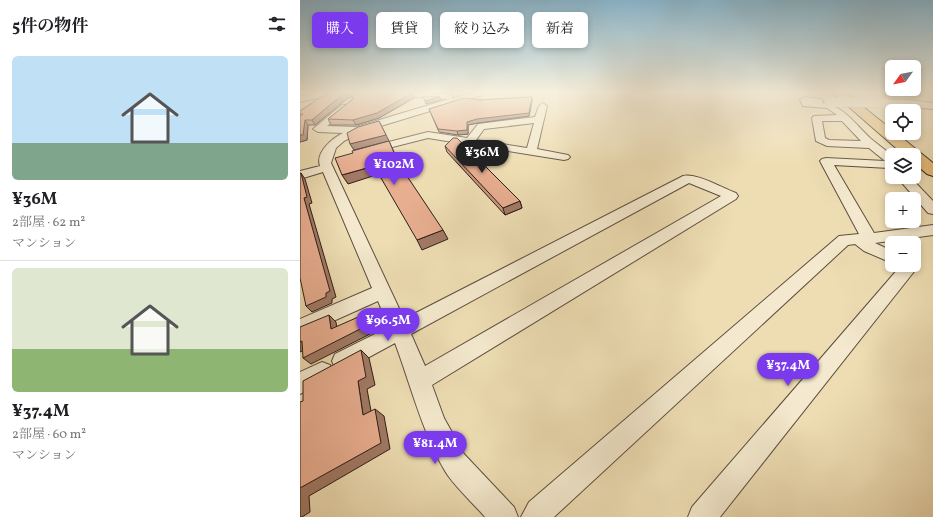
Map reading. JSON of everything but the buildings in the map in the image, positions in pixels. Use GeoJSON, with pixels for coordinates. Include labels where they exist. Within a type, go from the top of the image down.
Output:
{"type":"FeatureCollection","features":[{"type":"Feature","properties":{"kind":"highway"},"geometry":{"type":"LineString","coordinates":[[860,117],[933,170]]}},
{"type":"Feature","properties":{"kind":"highway"},"geometry":{"type":"LineString","coordinates":[[916,140],[933,153]]}},
{"type":"Feature","properties":{"kind":"street"},"geometry":{"type":"LineString","coordinates":[[332,117],[318,129],[357,130]]}},
{"type":"Feature","properties":{"kind":"street"},"geometry":{"type":"LineString","coordinates":[[400,117],[357,130],[339,139],[332,145],[325,155],[400,330],[420,381],[434,424],[455,463],[504,517]]}},
{"type":"Feature","properties":{"kind":"street"},"geometry":{"type":"LineString","coordinates":[[873,145],[827,143],[820,139],[817,118],[845,118],[873,145],[885,158]]}},
{"type":"Feature","properties":{"kind":"street"},"geometry":{"type":"LineString","coordinates":[[470,141],[481,126],[539,120],[533,147],[530,151]]}},
{"type":"Feature","properties":{"kind":"street"},"geometry":{"type":"LineString","coordinates":[[356,154],[428,135],[564,157]]}},
{"type":"Feature","properties":{"kind":"street"},"geometry":{"type":"LineString","coordinates":[[885,164],[826,161],[863,238],[869,247],[885,254]]}},
{"type":"Feature","properties":{"kind":"street"},"geometry":{"type":"LineString","coordinates":[[300,175],[328,164]]}},
{"type":"Feature","properties":{"kind":"street"},"geometry":{"type":"LineString","coordinates":[[300,383],[687,179],[696,181],[731,196],[420,381]]}},
{"type":"Feature","properties":{"kind":"street"},"geometry":{"type":"LineString","coordinates":[[911,184],[933,210]]}},
{"type":"Feature","properties":{"kind":"street"},"geometry":{"type":"LineString","coordinates":[[535,517],[844,240],[933,230]]}},
{"type":"Feature","properties":{"kind":"street"},"geometry":{"type":"LineString","coordinates":[[702,517],[906,272]]}},
{"type":"Feature","properties":{"kind":"street"},"geometry":{"type":"LineString","coordinates":[[300,328],[382,291]]}}]}
